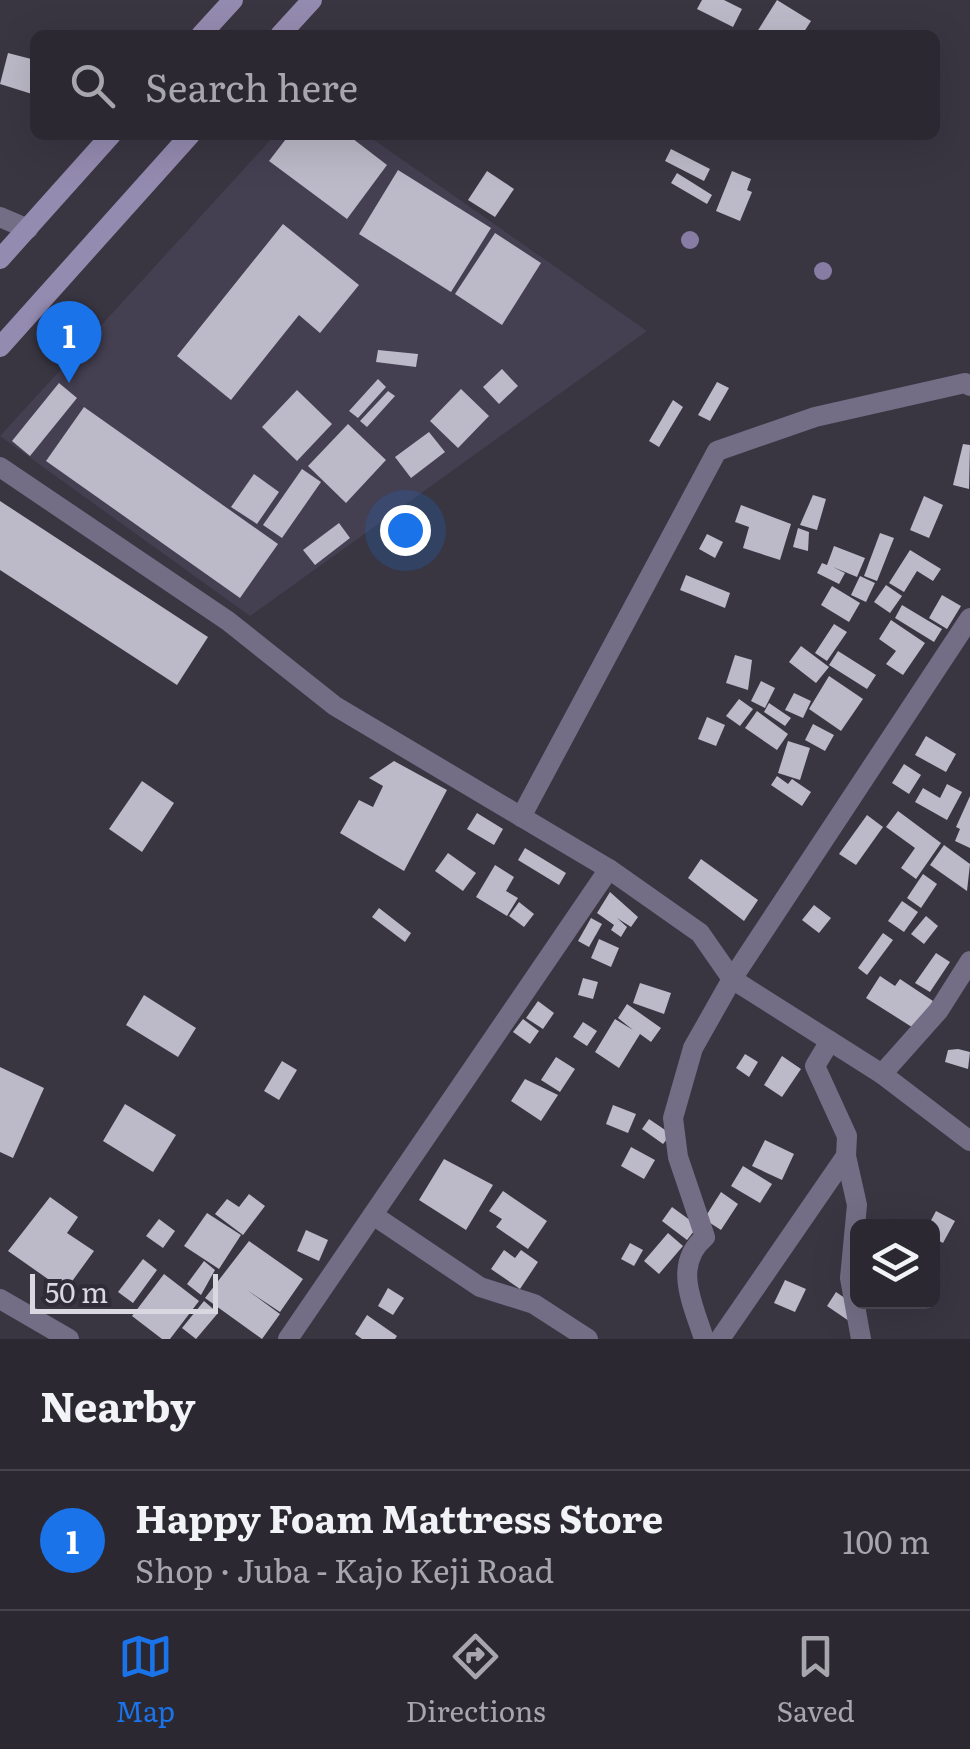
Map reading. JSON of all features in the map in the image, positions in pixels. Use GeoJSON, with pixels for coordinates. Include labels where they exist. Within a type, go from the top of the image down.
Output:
{"type":"FeatureCollection","features":[{"type":"Feature","properties":{"kind":"main road"},"geometry":{"type":"LineString","coordinates":[[205,30],[232,0]]}},
{"type":"Feature","properties":{"kind":"main road"},"geometry":{"type":"LineString","coordinates":[[285,30],[312,0]]}},
{"type":"Feature","properties":{"kind":"main road"},"geometry":{"type":"LineString","coordinates":[[0,259],[107,140]]}},
{"type":"Feature","properties":{"kind":"main road"},"geometry":{"type":"LineString","coordinates":[[0,347],[186,140]]}},
{"type":"Feature","properties":{"kind":"street"},"geometry":{"type":"LineString","coordinates":[[0,217],[28,228]]}},
{"type":"Feature","properties":{"kind":"street"},"geometry":{"type":"LineString","coordinates":[[521,817],[716,451],[815,417],[965,382],[970,386]]}},
{"type":"Feature","properties":{"kind":"street"},"geometry":{"type":"LineString","coordinates":[[0,467],[228,621],[250,644],[335,706],[609,869],[700,934],[732,979],[882,1074],[970,1141]]}},
{"type":"Feature","properties":{"kind":"street"},"geometry":{"type":"LineString","coordinates":[[704,1339],[684,1268],[690,1249],[704,1237],[678,1158],[673,1118],[692,1048],[732,979],[970,618]]}},
{"type":"Feature","properties":{"kind":"street"},"geometry":{"type":"LineString","coordinates":[[288,1339],[609,869]]}},
{"type":"Feature","properties":{"kind":"street"},"geometry":{"type":"LineString","coordinates":[[882,1074],[939,1010],[970,960]]}},
{"type":"Feature","properties":{"kind":"street"},"geometry":{"type":"LineString","coordinates":[[830,1042],[816,1066],[847,1136],[846,1156],[857,1204],[850,1278],[861,1339]]}},
{"type":"Feature","properties":{"kind":"street"},"geometry":{"type":"LineString","coordinates":[[720,1339],[846,1156]]}},
{"type":"Feature","properties":{"kind":"street"},"geometry":{"type":"LineString","coordinates":[[373,1215],[480,1287],[534,1304],[588,1339]]}},
{"type":"Feature","properties":{"kind":"street"},"geometry":{"type":"LineString","coordinates":[[0,1299],[69,1339]]}},
{"type":"Feature","properties":{"kind":"shaded area"},"geometry":{"type":"Polygon","coordinates":[[[270,140],[374,140],[647,331],[250,616],[0,436],[270,140]]]}},
{"type":"Feature","properties":{"kind":"building"},"geometry":{"type":"Polygon","coordinates":[[[702,0],[724,0],[742,9],[733,27],[697,9],[702,0]]]}},
{"type":"Feature","properties":{"kind":"building"},"geometry":{"type":"Polygon","coordinates":[[[777,0],[811,21],[805,30],[758,30],[777,0]]]}},
{"type":"Feature","properties":{"kind":"building"},"geometry":{"type":"Polygon","coordinates":[[[8,53],[30,59],[30,93],[0,84],[8,53]]]}},
{"type":"Feature","properties":{"kind":"building"},"geometry":{"type":"Polygon","coordinates":[[[285,140],[354,140],[387,165],[347,219],[269,161],[285,140]]]}},
{"type":"Feature","properties":{"kind":"building"},"geometry":{"type":"Polygon","coordinates":[[[671,149],[710,169],[704,181],[665,161],[671,149]]]}},
{"type":"Feature","properties":{"kind":"building"},"geometry":{"type":"Polygon","coordinates":[[[398,170],[491,228],[451,292],[359,234],[398,170]]]}},
{"type":"Feature","properties":{"kind":"building"},"geometry":{"type":"Polygon","coordinates":[[[487,171],[514,189],[495,217],[468,200],[487,171]]]}},
{"type":"Feature","properties":{"kind":"building"},"geometry":{"type":"Polygon","coordinates":[[[732,171],[751,179],[747,190],[752,192],[740,221],[716,211],[732,171]]]}},
{"type":"Feature","properties":{"kind":"building"},"geometry":{"type":"Polygon","coordinates":[[[677,173],[712,195],[707,204],[671,183],[677,173]]]}},
{"type":"Feature","properties":{"kind":"building"},"geometry":{"type":"Polygon","coordinates":[[[283,224],[359,285],[320,333],[299,315],[231,400],[177,356],[283,224]]]}},
{"type":"Feature","properties":{"kind":"building"},"geometry":{"type":"Polygon","coordinates":[[[495,233],[541,263],[502,325],[455,294],[495,233]]]}},
{"type":"Feature","properties":{"kind":"building"},"geometry":{"type":"Polygon","coordinates":[[[378,350],[418,354],[416,367],[376,362],[378,350]]]}},
{"type":"Feature","properties":{"kind":"building"},"geometry":{"type":"Polygon","coordinates":[[[502,369],[518,386],[499,404],[483,387],[502,369]]]}},
{"type":"Feature","properties":{"kind":"building"},"geometry":{"type":"Polygon","coordinates":[[[378,379],[386,387],[358,418],[349,411],[378,379]]]}},
{"type":"Feature","properties":{"kind":"building"},"geometry":{"type":"Polygon","coordinates":[[[717,382],[729,388],[710,421],[698,415],[717,382]]]}},
{"type":"Feature","properties":{"kind":"building"},"geometry":{"type":"Polygon","coordinates":[[[59,383],[77,398],[30,456],[12,441],[59,383]]]}},
{"type":"Feature","properties":{"kind":"building"},"geometry":{"type":"Polygon","coordinates":[[[461,389],[489,416],[458,448],[430,421],[461,389]]]}},
{"type":"Feature","properties":{"kind":"building"},"geometry":{"type":"Polygon","coordinates":[[[297,390],[332,424],[297,461],[262,427],[297,390]]]}},
{"type":"Feature","properties":{"kind":"building"},"geometry":{"type":"Polygon","coordinates":[[[388,391],[395,396],[367,427],[360,421],[388,391]]]}},
{"type":"Feature","properties":{"kind":"building"},"geometry":{"type":"Polygon","coordinates":[[[673,400],[683,407],[659,447],[649,441],[673,400]]]}},
{"type":"Feature","properties":{"kind":"building"},"geometry":{"type":"Polygon","coordinates":[[[84,407],[278,544],[240,598],[46,461],[84,407]]]}},
{"type":"Feature","properties":{"kind":"building"},"geometry":{"type":"Polygon","coordinates":[[[348,424],[386,460],[346,503],[308,466],[348,424]]]}},
{"type":"Feature","properties":{"kind":"building"},"geometry":{"type":"Polygon","coordinates":[[[429,432],[445,452],[411,478],[395,457],[429,432]]]}},
{"type":"Feature","properties":{"kind":"building"},"geometry":{"type":"Polygon","coordinates":[[[963,444],[970,445],[969,489],[953,485],[963,444]]]}},
{"type":"Feature","properties":{"kind":"building"},"geometry":{"type":"Polygon","coordinates":[[[302,469],[321,482],[282,538],[263,525],[302,469]]]}},
{"type":"Feature","properties":{"kind":"building"},"geometry":{"type":"Polygon","coordinates":[[[254,474],[279,492],[257,524],[231,507],[254,474]]]}},
{"type":"Feature","properties":{"kind":"building"},"geometry":{"type":"Polygon","coordinates":[[[813,495],[826,499],[817,530],[800,525],[813,495]]]}},
{"type":"Feature","properties":{"kind":"building"},"geometry":{"type":"Polygon","coordinates":[[[924,496],[943,505],[929,538],[910,530],[924,496]]]}},
{"type":"Feature","properties":{"kind":"building"},"geometry":{"type":"Polygon","coordinates":[[[0,501],[208,637],[177,685],[0,570],[0,501]]]}},
{"type":"Feature","properties":{"kind":"building"},"geometry":{"type":"Polygon","coordinates":[[[741,505],[791,524],[780,560],[743,548],[749,527],[735,522],[741,505]]]}},
{"type":"Feature","properties":{"kind":"building"},"geometry":{"type":"Polygon","coordinates":[[[339,523],[350,538],[315,565],[303,550],[339,523]]]}},
{"type":"Feature","properties":{"kind":"building"},"geometry":{"type":"Polygon","coordinates":[[[798,528],[809,532],[808,551],[793,547],[798,528]]]}},
{"type":"Feature","properties":{"kind":"building"},"geometry":{"type":"Polygon","coordinates":[[[880,533],[894,538],[877,581],[864,576],[880,533]]]}},
{"type":"Feature","properties":{"kind":"building"},"geometry":{"type":"Polygon","coordinates":[[[707,534],[723,542],[715,558],[699,549],[707,534]]]}},
{"type":"Feature","properties":{"kind":"building"},"geometry":{"type":"Polygon","coordinates":[[[834,546],[865,558],[857,577],[833,567],[845,573],[839,584],[817,573],[822,563],[827,565],[834,546]]]}},
{"type":"Feature","properties":{"kind":"building"},"geometry":{"type":"Polygon","coordinates":[[[910,550],[941,569],[933,581],[917,571],[904,592],[889,583],[910,550]]]}},
{"type":"Feature","properties":{"kind":"building"},"geometry":{"type":"Polygon","coordinates":[[[686,575],[730,593],[725,608],[680,590],[686,575]]]}},
{"type":"Feature","properties":{"kind":"building"},"geometry":{"type":"Polygon","coordinates":[[[860,576],[875,583],[866,602],[851,595],[860,576]]]}},
{"type":"Feature","properties":{"kind":"building"},"geometry":{"type":"Polygon","coordinates":[[[886,585],[902,596],[890,613],[874,602],[886,585]]]}},
{"type":"Feature","properties":{"kind":"building"},"geometry":{"type":"Polygon","coordinates":[[[832,586],[860,603],[849,622],[821,605],[832,586]]]}},
{"type":"Feature","properties":{"kind":"building"},"geometry":{"type":"Polygon","coordinates":[[[942,595],[961,606],[947,629],[929,618],[942,595]]]}},
{"type":"Feature","properties":{"kind":"building"},"geometry":{"type":"Polygon","coordinates":[[[902,605],[942,629],[934,642],[895,618],[902,605]]]}},
{"type":"Feature","properties":{"kind":"building"},"geometry":{"type":"Polygon","coordinates":[[[891,620],[925,643],[903,675],[886,664],[896,651],[879,639],[891,620]]]}},
{"type":"Feature","properties":{"kind":"building"},"geometry":{"type":"Polygon","coordinates":[[[834,624],[847,632],[827,661],[815,653],[834,624]]]}},
{"type":"Feature","properties":{"kind":"building"},"geometry":{"type":"Polygon","coordinates":[[[801,646],[829,667],[816,683],[789,662],[801,646]]]}},
{"type":"Feature","properties":{"kind":"building"},"geometry":{"type":"Polygon","coordinates":[[[838,651],[876,675],[867,689],[829,665],[838,651]]]}},
{"type":"Feature","properties":{"kind":"building"},"geometry":{"type":"Polygon","coordinates":[[[735,655],[752,660],[748,690],[726,683],[735,655]]]}},
{"type":"Feature","properties":{"kind":"building"},"geometry":{"type":"Polygon","coordinates":[[[829,676],[863,699],[841,731],[809,709],[829,676]]]}},
{"type":"Feature","properties":{"kind":"building"},"geometry":{"type":"Polygon","coordinates":[[[761,681],[775,688],[765,708],[751,701],[761,681]]]}},
{"type":"Feature","properties":{"kind":"building"},"geometry":{"type":"Polygon","coordinates":[[[794,693],[811,701],[803,718],[785,710],[794,693]]]}},
{"type":"Feature","properties":{"kind":"building"},"geometry":{"type":"Polygon","coordinates":[[[739,699],[753,709],[740,726],[726,716],[739,699]]]}},
{"type":"Feature","properties":{"kind":"building"},"geometry":{"type":"Polygon","coordinates":[[[769,703],[791,718],[785,726],[764,712],[769,703]]]}},
{"type":"Feature","properties":{"kind":"building"},"geometry":{"type":"Polygon","coordinates":[[[757,711],[788,734],[777,750],[745,728],[757,711]]]}},
{"type":"Feature","properties":{"kind":"building"},"geometry":{"type":"Polygon","coordinates":[[[707,717],[725,725],[716,746],[698,739],[707,717]]]}},
{"type":"Feature","properties":{"kind":"building"},"geometry":{"type":"Polygon","coordinates":[[[813,724],[834,735],[825,751],[805,740],[813,724]]]}},
{"type":"Feature","properties":{"kind":"building"},"geometry":{"type":"Polygon","coordinates":[[[926,736],[956,754],[946,772],[915,755],[926,736]]]}},
{"type":"Feature","properties":{"kind":"building"},"geometry":{"type":"Polygon","coordinates":[[[788,741],[810,748],[800,780],[778,773],[788,741]]]}},
{"type":"Feature","properties":{"kind":"building"},"geometry":{"type":"Polygon","coordinates":[[[394,761],[447,790],[404,871],[340,833],[359,800],[373,807],[383,786],[369,778],[394,761]]]}},
{"type":"Feature","properties":{"kind":"building"},"geometry":{"type":"Polygon","coordinates":[[[904,764],[921,775],[909,794],[892,783],[904,764]]]}},
{"type":"Feature","properties":{"kind":"building"},"geometry":{"type":"Polygon","coordinates":[[[777,776],[788,784],[792,779],[811,792],[802,806],[771,785],[777,776]]]}},
{"type":"Feature","properties":{"kind":"building"},"geometry":{"type":"Polygon","coordinates":[[[142,781],[174,803],[142,852],[109,829],[142,781]]]}},
{"type":"Feature","properties":{"kind":"building"},"geometry":{"type":"Polygon","coordinates":[[[947,784],[962,792],[947,820],[915,802],[923,788],[940,798],[947,784]]]}},
{"type":"Feature","properties":{"kind":"building"},"geometry":{"type":"Polygon","coordinates":[[[970,796],[970,848],[955,841],[960,829],[956,827],[970,796]]]}},
{"type":"Feature","properties":{"kind":"building"},"geometry":{"type":"Polygon","coordinates":[[[898,811],[941,843],[916,879],[901,868],[915,848],[886,827],[898,811]]]}},
{"type":"Feature","properties":{"kind":"building"},"geometry":{"type":"Polygon","coordinates":[[[477,813],[503,829],[494,845],[467,829],[477,813]]]}},
{"type":"Feature","properties":{"kind":"building"},"geometry":{"type":"Polygon","coordinates":[[[867,815],[883,827],[856,865],[839,854],[867,815]]]}},
{"type":"Feature","properties":{"kind":"building"},"geometry":{"type":"Polygon","coordinates":[[[944,845],[970,864],[967,891],[930,865],[944,845]]]}},
{"type":"Feature","properties":{"kind":"building"},"geometry":{"type":"Polygon","coordinates":[[[525,848],[566,873],[559,885],[518,860],[525,848]]]}},
{"type":"Feature","properties":{"kind":"building"},"geometry":{"type":"Polygon","coordinates":[[[448,853],[476,873],[463,891],[435,871],[448,853]]]}},
{"type":"Feature","properties":{"kind":"building"},"geometry":{"type":"Polygon","coordinates":[[[701,859],[758,900],[744,921],[688,878],[701,859]]]}},
{"type":"Feature","properties":{"kind":"building"},"geometry":{"type":"Polygon","coordinates":[[[495,865],[514,877],[506,891],[518,898],[507,916],[476,897],[495,865]]]}},
{"type":"Feature","properties":{"kind":"building"},"geometry":{"type":"Polygon","coordinates":[[[923,874],[937,884],[921,908],[907,898],[923,874]]]}},
{"type":"Feature","properties":{"kind":"building"},"geometry":{"type":"Polygon","coordinates":[[[610,892],[638,917],[631,927],[617,918],[627,927],[621,937],[611,930],[614,925],[597,913],[610,892]]]}},
{"type":"Feature","properties":{"kind":"building"},"geometry":{"type":"Polygon","coordinates":[[[902,901],[918,912],[904,932],[888,921],[902,901]]]}},
{"type":"Feature","properties":{"kind":"building"},"geometry":{"type":"Polygon","coordinates":[[[519,902],[534,914],[524,927],[509,916],[519,902]]]}},
{"type":"Feature","properties":{"kind":"building"},"geometry":{"type":"Polygon","coordinates":[[[814,905],[831,918],[819,933],[802,920],[814,905]]]}},
{"type":"Feature","properties":{"kind":"building"},"geometry":{"type":"Polygon","coordinates":[[[379,908],[411,933],[405,942],[372,917],[379,908]]]}},
{"type":"Feature","properties":{"kind":"building"},"geometry":{"type":"Polygon","coordinates":[[[926,916],[938,926],[924,944],[911,934],[926,916]]]}},
{"type":"Feature","properties":{"kind":"building"},"geometry":{"type":"Polygon","coordinates":[[[591,918],[602,924],[589,947],[578,941],[591,918]]]}},
{"type":"Feature","properties":{"kind":"building"},"geometry":{"type":"Polygon","coordinates":[[[883,933],[893,940],[867,975],[858,968],[883,933]]]}},
{"type":"Feature","properties":{"kind":"building"},"geometry":{"type":"Polygon","coordinates":[[[599,939],[619,948],[611,967],[591,958],[599,939]]]}},
{"type":"Feature","properties":{"kind":"building"},"geometry":{"type":"Polygon","coordinates":[[[936,953],[950,962],[930,992],[915,983],[936,953]]]}},
{"type":"Feature","properties":{"kind":"building"},"geometry":{"type":"Polygon","coordinates":[[[880,976],[895,986],[900,979],[933,1001],[915,1029],[866,998],[880,976]]]}},
{"type":"Feature","properties":{"kind":"building"},"geometry":{"type":"Polygon","coordinates":[[[583,978],[598,982],[593,999],[578,995],[583,978]]]}},
{"type":"Feature","properties":{"kind":"building"},"geometry":{"type":"Polygon","coordinates":[[[640,983],[671,993],[664,1014],[633,1003],[640,983]]]}},
{"type":"Feature","properties":{"kind":"building"},"geometry":{"type":"Polygon","coordinates":[[[144,995],[196,1028],[178,1057],[126,1025],[144,995]]]}},
{"type":"Feature","properties":{"kind":"building"},"geometry":{"type":"Polygon","coordinates":[[[538,1001],[554,1013],[543,1029],[526,1018],[538,1001]]]}},
{"type":"Feature","properties":{"kind":"building"},"geometry":{"type":"Polygon","coordinates":[[[627,1004],[661,1028],[651,1042],[640,1034],[619,1068],[595,1052],[615,1019],[633,1030],[618,1018],[627,1004]]]}},
{"type":"Feature","properties":{"kind":"building"},"geometry":{"type":"Polygon","coordinates":[[[523,1019],[539,1031],[530,1044],[513,1032],[523,1019]]]}},
{"type":"Feature","properties":{"kind":"building"},"geometry":{"type":"Polygon","coordinates":[[[583,1022],[597,1031],[587,1046],[573,1037],[583,1022]]]}},
{"type":"Feature","properties":{"kind":"building"},"geometry":{"type":"Polygon","coordinates":[[[948,1050],[970,1052],[968,1069],[945,1062],[948,1050]]]}},
{"type":"Feature","properties":{"kind":"building"},"geometry":{"type":"Polygon","coordinates":[[[745,1054],[758,1062],[749,1077],[736,1068],[745,1054]]]}},
{"type":"Feature","properties":{"kind":"building"},"geometry":{"type":"Polygon","coordinates":[[[782,1056],[801,1069],[782,1097],[764,1085],[782,1056]]]}},
{"type":"Feature","properties":{"kind":"building"},"geometry":{"type":"Polygon","coordinates":[[[556,1057],[575,1069],[560,1092],[541,1080],[556,1057]]]}},
{"type":"Feature","properties":{"kind":"building"},"geometry":{"type":"Polygon","coordinates":[[[282,1061],[297,1070],[279,1100],[264,1091],[282,1061]]]}},
{"type":"Feature","properties":{"kind":"building"},"geometry":{"type":"Polygon","coordinates":[[[0,1067],[44,1088],[13,1158],[0,1152],[0,1067]]]}},
{"type":"Feature","properties":{"kind":"building"},"geometry":{"type":"Polygon","coordinates":[[[525,1079],[558,1095],[541,1121],[511,1101],[525,1079]]]}},
{"type":"Feature","properties":{"kind":"building"},"geometry":{"type":"Polygon","coordinates":[[[125,1104],[176,1135],[153,1172],[103,1141],[125,1104]]]}},
{"type":"Feature","properties":{"kind":"building"},"geometry":{"type":"Polygon","coordinates":[[[613,1105],[636,1114],[628,1133],[606,1124],[613,1105]]]}},
{"type":"Feature","properties":{"kind":"building"},"geometry":{"type":"Polygon","coordinates":[[[649,1119],[671,1134],[663,1144],[642,1129],[649,1119]]]}},
{"type":"Feature","properties":{"kind":"building"},"geometry":{"type":"Polygon","coordinates":[[[765,1140],[794,1154],[782,1180],[752,1166],[765,1140]]]}},
{"type":"Feature","properties":{"kind":"building"},"geometry":{"type":"Polygon","coordinates":[[[631,1147],[655,1160],[644,1179],[621,1166],[631,1147]]]}},
{"type":"Feature","properties":{"kind":"building"},"geometry":{"type":"Polygon","coordinates":[[[444,1159],[493,1185],[466,1230],[419,1200],[444,1159]]]}},
{"type":"Feature","properties":{"kind":"building"},"geometry":{"type":"Polygon","coordinates":[[[743,1166],[772,1184],[760,1203],[731,1186],[743,1166]]]}},
{"type":"Feature","properties":{"kind":"building"},"geometry":{"type":"Polygon","coordinates":[[[503,1191],[547,1221],[528,1249],[496,1227],[502,1219],[489,1211],[503,1191]]]}},
{"type":"Feature","properties":{"kind":"building"},"geometry":{"type":"Polygon","coordinates":[[[721,1192],[738,1204],[721,1230],[704,1219],[721,1192]]]}},
{"type":"Feature","properties":{"kind":"building"},"geometry":{"type":"Polygon","coordinates":[[[249,1194],[265,1206],[243,1235],[215,1214],[227,1199],[239,1207],[249,1194]]]}},
{"type":"Feature","properties":{"kind":"building"},"geometry":{"type":"Polygon","coordinates":[[[50,1197],[78,1217],[67,1233],[94,1251],[65,1291],[8,1251],[50,1197]]]}},
{"type":"Feature","properties":{"kind":"building"},"geometry":{"type":"Polygon","coordinates":[[[672,1207],[698,1226],[687,1240],[662,1221],[672,1207]]]}},
{"type":"Feature","properties":{"kind":"building"},"geometry":{"type":"Polygon","coordinates":[[[936,1211],[955,1221],[943,1243],[940,1219],[932,1219],[936,1211]]]}},
{"type":"Feature","properties":{"kind":"building"},"geometry":{"type":"Polygon","coordinates":[[[207,1213],[241,1235],[219,1269],[184,1246],[207,1213]]]}},
{"type":"Feature","properties":{"kind":"building"},"geometry":{"type":"Polygon","coordinates":[[[159,1219],[175,1231],[163,1248],[146,1236],[159,1219]]]}},
{"type":"Feature","properties":{"kind":"building"},"geometry":{"type":"Polygon","coordinates":[[[306,1230],[328,1240],[319,1261],[297,1251],[306,1230]]]}},
{"type":"Feature","properties":{"kind":"building"},"geometry":{"type":"Polygon","coordinates":[[[668,1233],[683,1246],[659,1274],[644,1261],[668,1233]]]}},
{"type":"Feature","properties":{"kind":"building"},"geometry":{"type":"Polygon","coordinates":[[[249,1241],[303,1279],[280,1312],[247,1290],[280,1314],[262,1339],[205,1298],[249,1241]]]}},
{"type":"Feature","properties":{"kind":"building"},"geometry":{"type":"Polygon","coordinates":[[[630,1243],[643,1250],[634,1266],[621,1259],[630,1243]]]}},
{"type":"Feature","properties":{"kind":"building"},"geometry":{"type":"Polygon","coordinates":[[[504,1250],[515,1258],[521,1250],[538,1262],[520,1289],[491,1269],[504,1250]]]}},
{"type":"Feature","properties":{"kind":"building"},"geometry":{"type":"Polygon","coordinates":[[[143,1259],[157,1270],[133,1303],[118,1292],[143,1259]]]}},
{"type":"Feature","properties":{"kind":"building"},"geometry":{"type":"Polygon","coordinates":[[[204,1261],[215,1270],[201,1295],[187,1284],[204,1261]]]}},
{"type":"Feature","properties":{"kind":"building"},"geometry":{"type":"Polygon","coordinates":[[[164,1274],[199,1301],[170,1339],[162,1339],[132,1316],[164,1274]]]}},
{"type":"Feature","properties":{"kind":"building"},"geometry":{"type":"Polygon","coordinates":[[[785,1280],[806,1289],[795,1312],[774,1303],[785,1280]]]}},
{"type":"Feature","properties":{"kind":"building"},"geometry":{"type":"Polygon","coordinates":[[[388,1288],[404,1298],[393,1315],[378,1306],[388,1288]]]}},
{"type":"Feature","properties":{"kind":"building"},"geometry":{"type":"Polygon","coordinates":[[[836,1292],[850,1302],[850,1309],[857,1309],[849,1321],[827,1306],[836,1292]]]}},
{"type":"Feature","properties":{"kind":"building"},"geometry":{"type":"Polygon","coordinates":[[[204,1301],[218,1313],[196,1339],[182,1328],[204,1301]]]}},
{"type":"Feature","properties":{"kind":"building"},"geometry":{"type":"Polygon","coordinates":[[[367,1315],[397,1336],[395,1339],[362,1339],[355,1334],[367,1315]]]}},
{"type":"Feature","properties":{"kind":"place","name":"Happy Foam Mattress Store"},"geometry":{"type":"Point","coordinates":[69,383]}}]}
